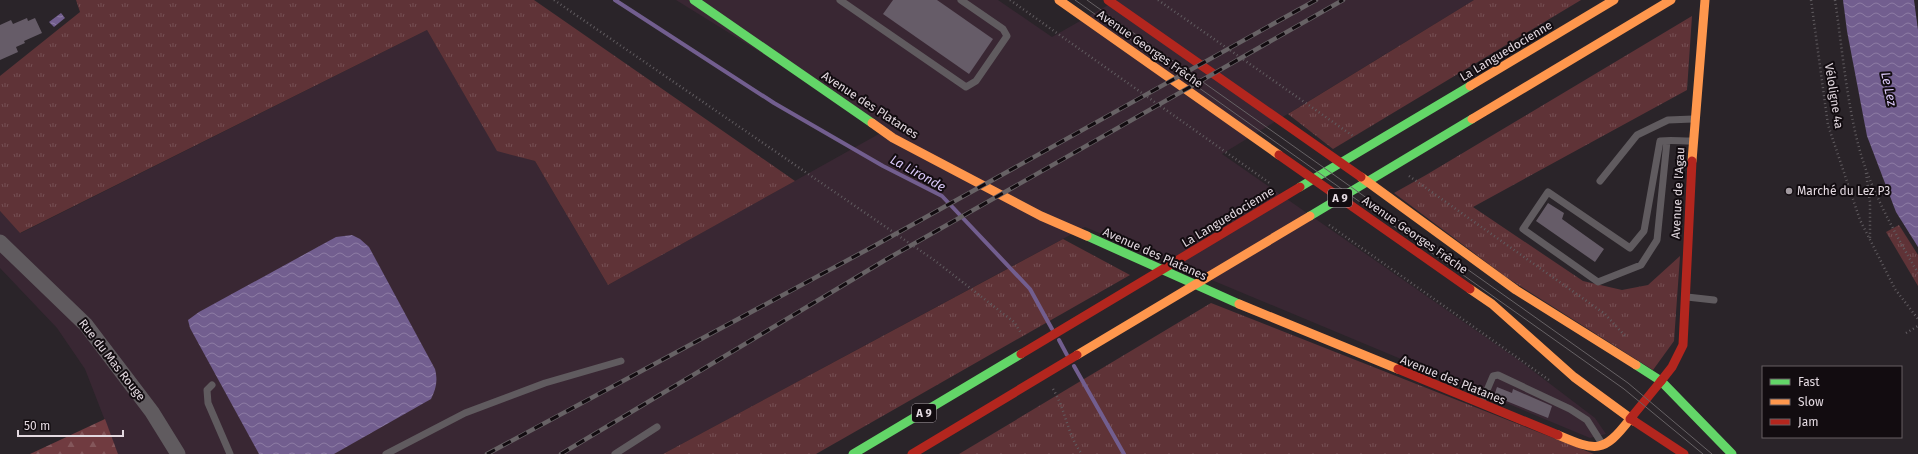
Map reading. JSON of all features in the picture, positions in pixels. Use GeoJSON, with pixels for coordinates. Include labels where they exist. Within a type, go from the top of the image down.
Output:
{"type":"FeatureCollection","features":[{"type":"Feature","properties":{"kind":"main road","name":"Avenue des Platanes"},"geometry":{"type":"LineString","coordinates":[[694,0],[893,138],[1041,216],[1240,304],[1481,405],[1584,446],[1609,450]]}},
{"type":"Feature","properties":{"kind":"main road","name":"Avenue Georges Frêche"},"geometry":{"type":"LineString","coordinates":[[1059,0],[1492,304],[1574,377],[1630,419],[1684,454]]}},
{"type":"Feature","properties":{"kind":"main road","name":"Avenue Georges Frêche"},"geometry":{"type":"LineString","coordinates":[[1108,0],[1317,145],[1516,290],[1661,381],[1688,406],[1732,454]]}},
{"type":"Feature","properties":{"kind":"main road","name":"La Languedocienne"},"geometry":{"type":"LineString","coordinates":[[853,454],[1614,0]]}},
{"type":"Feature","properties":{"kind":"main road","name":"A 9"},"geometry":{"type":"LineString","coordinates":[[912,454],[1671,0]]}},
{"type":"Feature","properties":{"kind":"main road","name":"Avenue de l'Agau"},"geometry":{"type":"LineString","coordinates":[[1661,381],[1672,367],[1683,345],[1693,141],[1705,0]]}},
{"type":"Feature","properties":{"kind":"main road"},"geometry":{"type":"LineString","coordinates":[[1609,450],[1610,443],[1661,381]]}},
{"type":"Feature","properties":{"kind":"street","name":"Rue du Mas Rouge"},"geometry":{"type":"LineString","coordinates":[[0,242],[86,325],[152,412],[178,454]]}},
{"type":"Feature","properties":{"kind":"lane"},"geometry":{"type":"LineString","coordinates":[[840,0],[966,87],[976,81],[1007,36],[1003,29],[961,0]]}},
{"type":"Feature","properties":{"kind":"lane"},"geometry":{"type":"LineString","coordinates":[[1600,181],[1637,135],[1668,120],[1695,119]]}},
{"type":"Feature","properties":{"kind":"lane"},"geometry":{"type":"LineString","coordinates":[[1667,140],[1657,240],[1641,264],[1598,282],[1523,229],[1548,192],[1630,248],[1644,231],[1660,141],[1667,140],[1693,141]]}},
{"type":"Feature","properties":{"kind":"lane"},"geometry":{"type":"LineString","coordinates":[[1685,297],[1714,300]]}},
{"type":"Feature","properties":{"kind":"lane"},"geometry":{"type":"LineString","coordinates":[[386,454],[465,413],[545,383],[621,361]]}},
{"type":"Feature","properties":{"kind":"lane"},"geometry":{"type":"LineString","coordinates":[[1481,405],[1493,376],[1498,375],[1570,409],[1587,420],[1609,450]]}},
{"type":"Feature","properties":{"kind":"lane"},"geometry":{"type":"LineString","coordinates":[[212,385],[207,390],[208,403],[230,454]]}},
{"type":"Feature","properties":{"kind":"lane"},"geometry":{"type":"LineString","coordinates":[[616,454],[657,427]]}},
{"type":"Feature","properties":{"kind":"lane"},"geometry":{"type":"LineString","coordinates":[[916,454],[930,444]]}},
{"type":"Feature","properties":{"kind":"path"},"geometry":{"type":"LineString","coordinates":[[554,0],[934,260],[1014,322],[1022,336]]}},
{"type":"Feature","properties":{"kind":"path","name":"Véloligne 4a"},"geometry":{"type":"LineString","coordinates":[[1811,0],[1828,125],[1860,220],[1895,288],[1918,319]]}},
{"type":"Feature","properties":{"kind":"path"},"geometry":{"type":"LineString","coordinates":[[1836,0],[1854,127],[1866,169],[1888,221],[1918,273]]}},
{"type":"Feature","properties":{"kind":"path"},"geometry":{"type":"LineString","coordinates":[[1866,169],[1870,202],[1870,240]]}},
{"type":"Feature","properties":{"kind":"path"},"geometry":{"type":"LineString","coordinates":[[1906,333],[1918,326]]}},
{"type":"Feature","properties":{"kind":"path"},"geometry":{"type":"LineString","coordinates":[[1053,388],[1061,402],[1073,443],[1082,454]]}},
{"type":"Feature","properties":{"kind":"shaded area"},"geometry":{"type":"Polygon","coordinates":[[[676,0],[998,0],[1052,37],[1117,0],[1474,0],[1222,154],[1520,361],[1595,418],[1606,434],[1590,438],[1085,227],[663,454],[118,454],[85,369],[57,328],[0,268],[0,211],[21,233],[427,30],[497,150],[535,161],[608,285],[886,130],[676,0]]]}},
{"type":"Feature","properties":{"kind":"green space"},"geometry":{"type":"Polygon","coordinates":[[[76,0],[534,0],[795,181],[608,285],[535,161],[497,151],[427,30],[20,233],[0,211],[0,76],[80,12],[76,0]]]}},
{"type":"Feature","properties":{"kind":"green space"},"geometry":{"type":"Polygon","coordinates":[[[1474,0],[1581,0],[1333,149],[1288,114],[1474,0]]]}},
{"type":"Feature","properties":{"kind":"green space"},"geometry":{"type":"Polygon","coordinates":[[[1692,16],[1687,90],[1473,207],[1583,281],[1622,290],[1648,285],[1680,256],[1674,341],[1653,370],[1506,277],[1394,193],[1692,16]]]}},
{"type":"Feature","properties":{"kind":"green space"},"geometry":{"type":"Polygon","coordinates":[[[1899,225],[1918,255],[1918,286],[1886,232],[1899,225]]]}},
{"type":"Feature","properties":{"kind":"green space"},"geometry":{"type":"Polygon","coordinates":[[[1063,239],[1130,275],[816,454],[663,454],[1063,239]]]}},
{"type":"Feature","properties":{"kind":"green space"},"geometry":{"type":"Polygon","coordinates":[[[1211,303],[1594,454],[959,454],[1211,303]]]}},
{"type":"Feature","properties":{"kind":"green space"},"geometry":{"type":"Polygon","coordinates":[[[105,419],[118,454],[30,454],[105,419]]]}},
{"type":"Feature","properties":{"kind":"water","name":"Le Lez"},"geometry":{"type":"Polygon","coordinates":[[[1843,0],[1914,0],[1918,30],[1918,247],[1896,212],[1867,136],[1847,31],[1843,0]]]}},
{"type":"Feature","properties":{"kind":"water"},"geometry":{"type":"Polygon","coordinates":[[[61,13],[65,18],[54,27],[49,22],[61,13]]]}},
{"type":"Feature","properties":{"kind":"water"},"geometry":{"type":"Polygon","coordinates":[[[352,235],[360,239],[369,247],[435,369],[436,381],[433,395],[431,399],[334,454],[259,454],[190,328],[188,320],[199,312],[336,237],[352,235]]]}},
{"type":"Feature","properties":{"kind":"building"},"geometry":{"type":"Polygon","coordinates":[[[893,0],[937,0],[993,39],[969,74],[883,14],[893,0]]]}},
{"type":"Feature","properties":{"kind":"building"},"geometry":{"type":"Polygon","coordinates":[[[27,18],[28,21],[35,18],[42,33],[24,41],[25,43],[16,47],[18,52],[0,60],[0,25],[11,20],[13,24],[27,18]]]}},
{"type":"Feature","properties":{"kind":"building"},"geometry":{"type":"Polygon","coordinates":[[[1548,203],[1564,213],[1562,219],[1604,249],[1595,262],[1536,221],[1548,203]]]}},
{"type":"Feature","properties":{"kind":"building"},"geometry":{"type":"Polygon","coordinates":[[[1497,387],[1512,393],[1513,389],[1552,406],[1548,418],[1494,396],[1497,387]]]}},
{"type":"Feature","properties":{"kind":"waterway","name":"La Lironde"},"geometry":{"type":"LineString","coordinates":[[615,0],[774,103],[883,166],[942,196],[1030,289],[1052,329]]}},
{"type":"Feature","properties":{"kind":"waterway","name":"La Lironde"},"geometry":{"type":"LineString","coordinates":[[1059,340],[1067,355]]}},
{"type":"Feature","properties":{"kind":"waterway","name":"La Lironde"},"geometry":{"type":"LineString","coordinates":[[1074,366],[1124,454]]}},
{"type":"Feature","properties":{"kind":"tram line"},"geometry":{"type":"LineString","coordinates":[[1075,0],[1624,389],[1703,454]]}},
{"type":"Feature","properties":{"kind":"tram line"},"geometry":{"type":"LineString","coordinates":[[1087,0],[1628,383],[1712,454]]}},
{"type":"Feature","properties":{"kind":"railway"},"geometry":{"type":"LineString","coordinates":[[487,454],[874,246],[1316,0]]}},
{"type":"Feature","properties":{"kind":"railway"},"geometry":{"type":"LineString","coordinates":[[561,454],[887,259],[1343,0]]}},
{"type":"Feature","properties":{"kind":"traffic: fast"},"geometry":{"type":"LineString","coordinates":[[694,0],[872,123]]}},
{"type":"Feature","properties":{"kind":"traffic: fast"},"geometry":{"type":"LineString","coordinates":[[1300,187],[1470,86]]}},
{"type":"Feature","properties":{"kind":"traffic: fast"},"geometry":{"type":"LineString","coordinates":[[1310,216],[1472,119]]}},
{"type":"Feature","properties":{"kind":"traffic: fast"},"geometry":{"type":"LineString","coordinates":[[1087,236],[1239,304]]}},
{"type":"Feature","properties":{"kind":"traffic: fast"},"geometry":{"type":"LineString","coordinates":[[853,454],[1021,354]]}},
{"type":"Feature","properties":{"kind":"traffic: fast"},"geometry":{"type":"LineString","coordinates":[[1636,365],[1661,381],[1732,454]]}},
{"type":"Feature","properties":{"kind":"traffic: slow"},"geometry":{"type":"LineString","coordinates":[[1059,0],[1279,155]]}},
{"type":"Feature","properties":{"kind":"traffic: slow"},"geometry":{"type":"LineString","coordinates":[[1470,86],[1614,0]]}},
{"type":"Feature","properties":{"kind":"traffic: slow"},"geometry":{"type":"LineString","coordinates":[[1472,119],[1671,0]]}},
{"type":"Feature","properties":{"kind":"traffic: slow"},"geometry":{"type":"LineString","coordinates":[[1692,161],[1705,0]]}},
{"type":"Feature","properties":{"kind":"traffic: slow"},"geometry":{"type":"LineString","coordinates":[[872,123],[893,138],[1041,216],[1087,236]]}},
{"type":"Feature","properties":{"kind":"traffic: slow"},"geometry":{"type":"LineString","coordinates":[[1361,177],[1516,290],[1636,365]]}},
{"type":"Feature","properties":{"kind":"traffic: slow"},"geometry":{"type":"LineString","coordinates":[[1077,355],[1310,216]]}},
{"type":"Feature","properties":{"kind":"traffic: slow"},"geometry":{"type":"LineString","coordinates":[[1470,289],[1492,304],[1574,377],[1634,421]]}},
{"type":"Feature","properties":{"kind":"traffic: slow"},"geometry":{"type":"LineString","coordinates":[[1239,304],[1398,369]]}},
{"type":"Feature","properties":{"kind":"traffic: slow"},"geometry":{"type":"LineString","coordinates":[[1558,435],[1581,444],[1598,446],[1613,439],[1630,419]]}},
{"type":"Feature","properties":{"kind":"traffic: jam"},"geometry":{"type":"LineString","coordinates":[[1108,0],[1361,177]]}},
{"type":"Feature","properties":{"kind":"traffic: jam"},"geometry":{"type":"LineString","coordinates":[[1279,155],[1470,289]]}},
{"type":"Feature","properties":{"kind":"traffic: jam"},"geometry":{"type":"LineString","coordinates":[[1661,381],[1672,367],[1683,345],[1692,161]]}},
{"type":"Feature","properties":{"kind":"traffic: jam"},"geometry":{"type":"LineString","coordinates":[[1021,354],[1300,187]]}},
{"type":"Feature","properties":{"kind":"traffic: jam"},"geometry":{"type":"LineString","coordinates":[[912,454],[1077,355]]}},
{"type":"Feature","properties":{"kind":"traffic: jam"},"geometry":{"type":"LineString","coordinates":[[1398,369],[1558,435]]}},
{"type":"Feature","properties":{"kind":"traffic: jam"},"geometry":{"type":"LineString","coordinates":[[1630,419],[1661,381]]}},
{"type":"Feature","properties":{"kind":"traffic: jam"},"geometry":{"type":"LineString","coordinates":[[1634,421],[1684,454]]}},
{"type":"Feature","properties":{"kind":"place","name":"Marché du Lez P3"},"geometry":{"type":"Point","coordinates":[1789,191]}}]}
